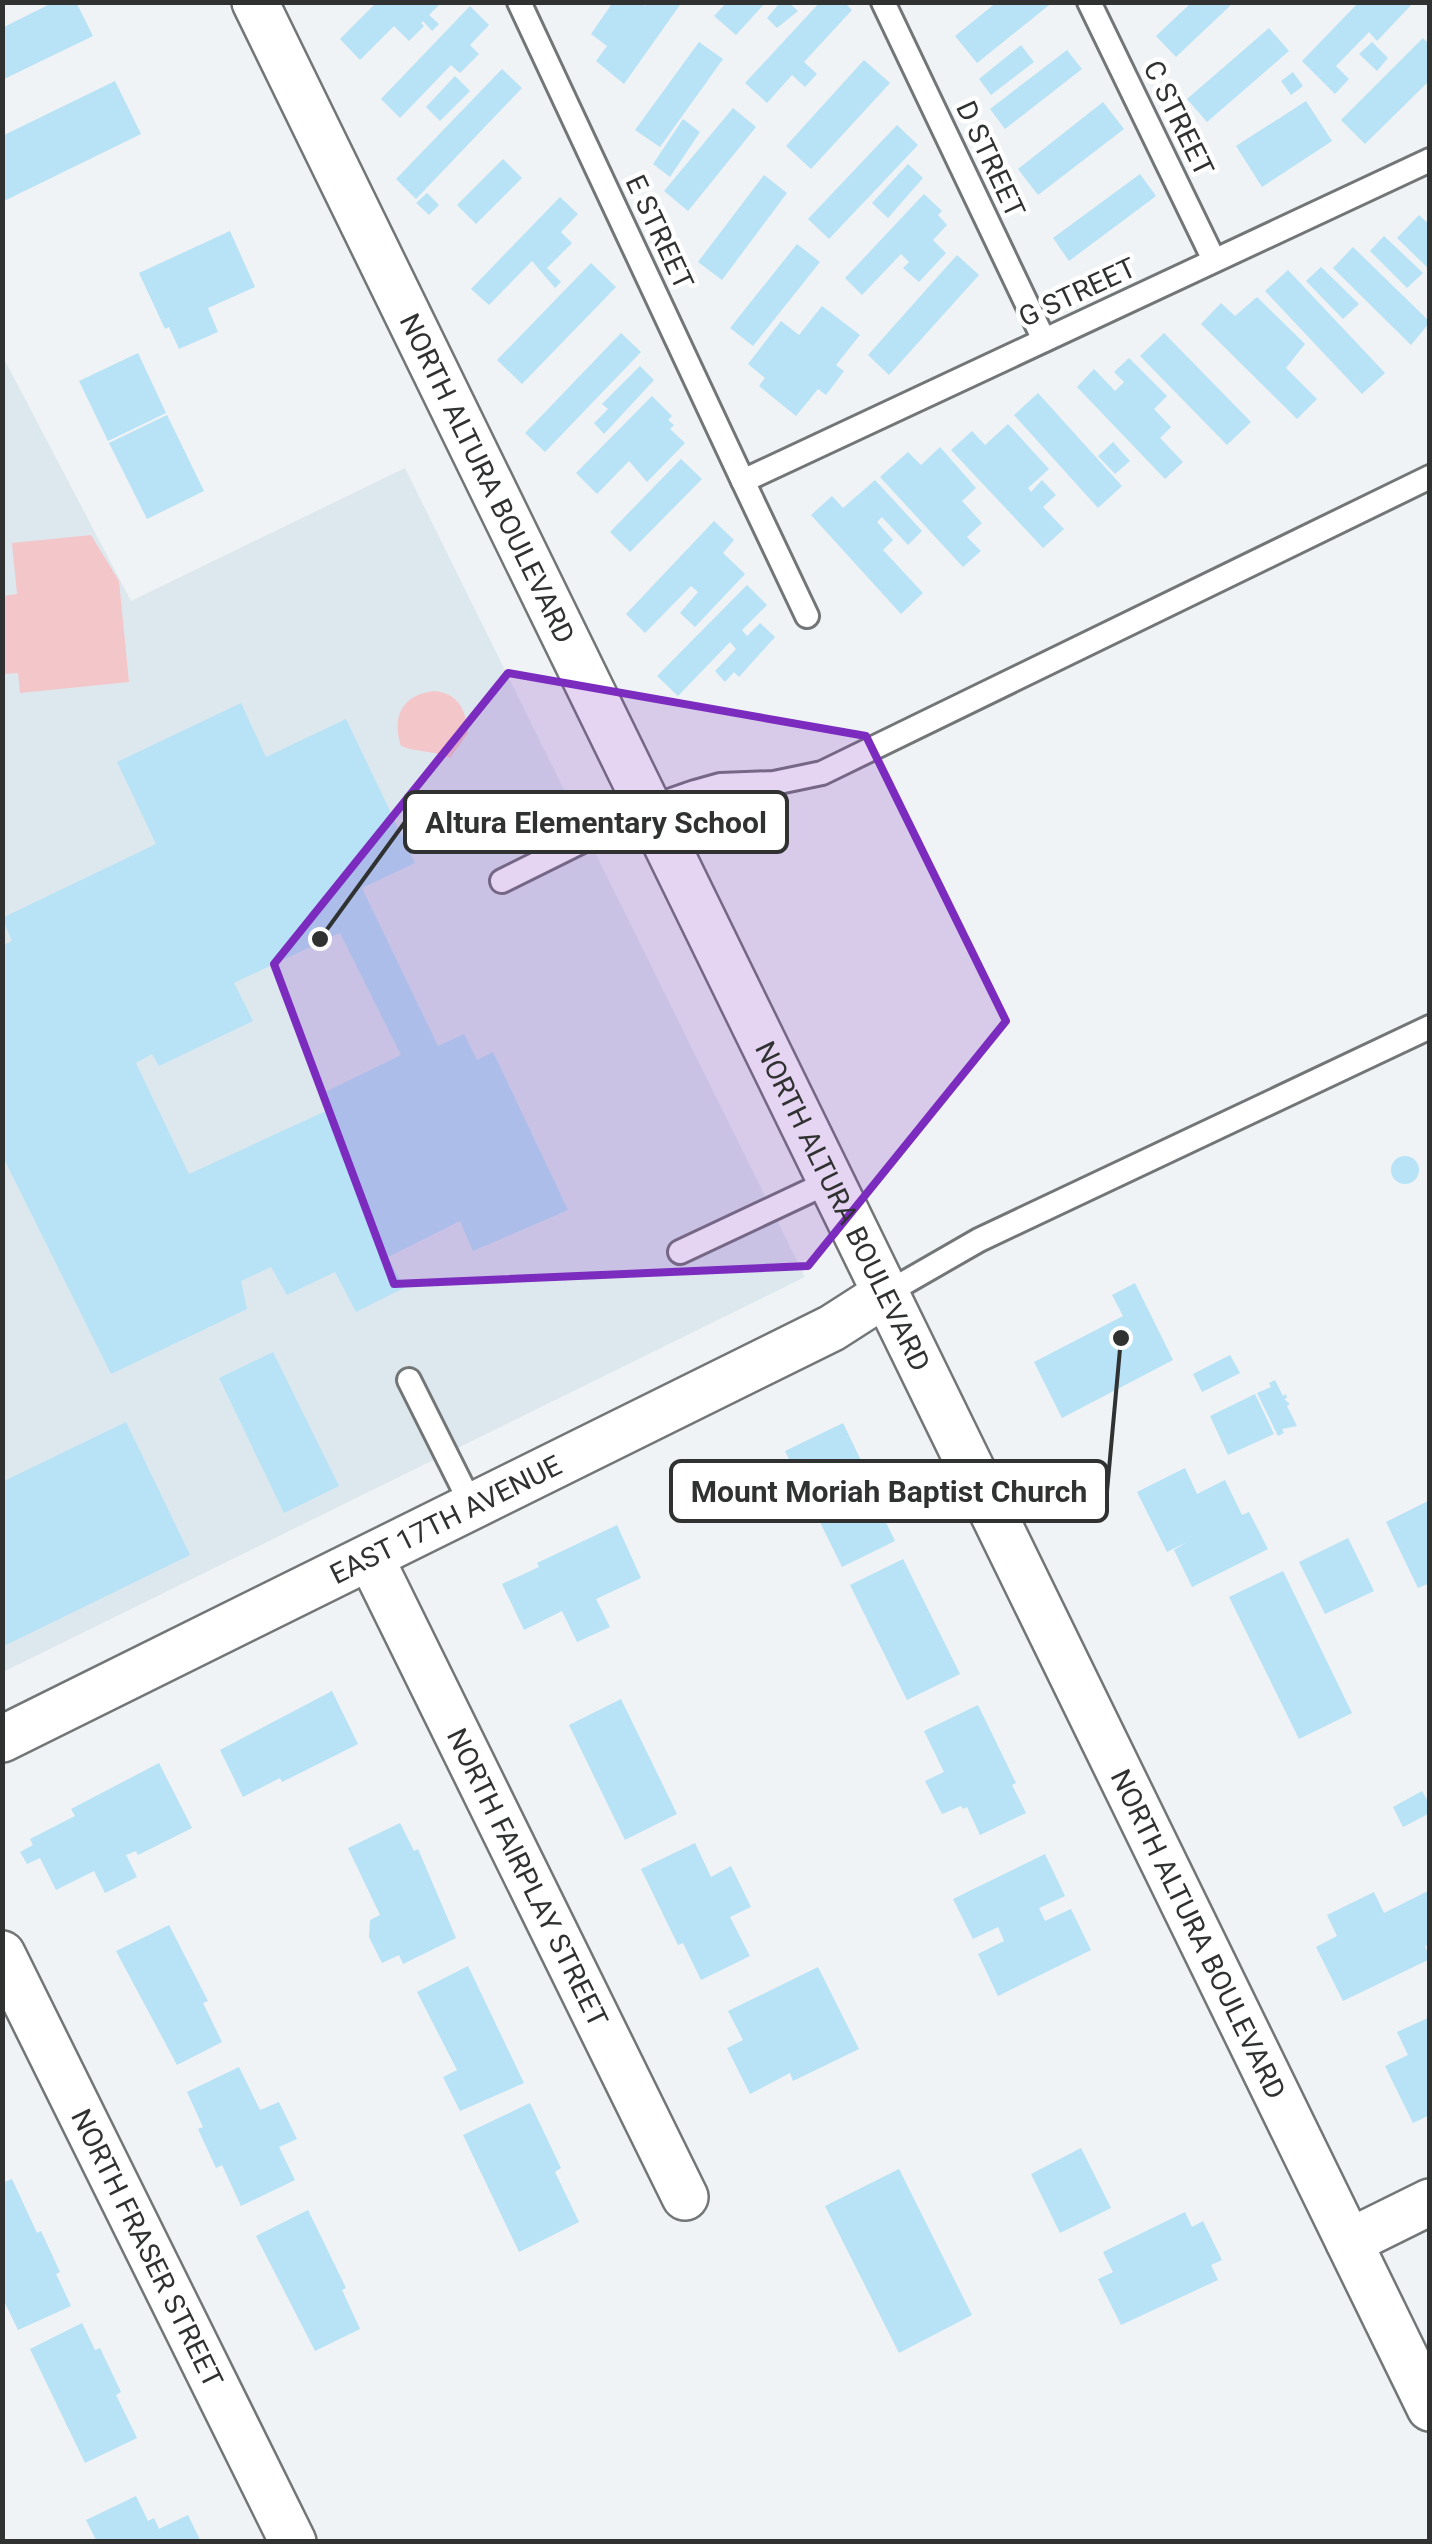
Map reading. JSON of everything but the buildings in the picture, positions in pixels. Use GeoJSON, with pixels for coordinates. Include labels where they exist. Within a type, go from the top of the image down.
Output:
{"type":"FeatureCollection","features":[{"type":"Feature","properties":{"kind":"street","name":"NORTH ALTURA BOULEVARD"},"geometry":{"type":"LineString","coordinates":[[255,2],[1430,2408]]}},
{"type":"Feature","properties":{"kind":"street","name":"EAST 17TH AVENUE"},"geometry":{"type":"LineString","coordinates":[[2,1740],[832,1328],[885,1294]]}},
{"type":"Feature","properties":{"kind":"street","name":"NORTH FAIRPLAY STREET"},"geometry":{"type":"LineString","coordinates":[[371,1559],[684,2197]]}},
{"type":"Feature","properties":{"kind":"street","name":"NORTH FRASER STREET"},"geometry":{"type":"LineString","coordinates":[[2,1954],[293,2542]]}},
{"type":"Feature","properties":{"kind":"street"},"geometry":{"type":"LineString","coordinates":[[1348,2242],[1430,2202]]}},
{"type":"Feature","properties":{"kind":"lane","name":"E STREET"},"geometry":{"type":"LineString","coordinates":[[519,2],[807,616]]}},
{"type":"Feature","properties":{"kind":"lane","name":"D STREET"},"geometry":{"type":"LineString","coordinates":[[883,2],[1044,340]]}},
{"type":"Feature","properties":{"kind":"lane","name":"C STREET"},"geometry":{"type":"LineString","coordinates":[[1089,2],[1214,260]]}},
{"type":"Feature","properties":{"kind":"lane","name":"G STREET"},"geometry":{"type":"LineString","coordinates":[[746,479],[1430,160]]}},
{"type":"Feature","properties":{"kind":"lane"},"geometry":{"type":"LineString","coordinates":[[502,881],[648,808],[720,785],[774,783],[822,773],[1430,477]]}},
{"type":"Feature","properties":{"kind":"lane"},"geometry":{"type":"LineString","coordinates":[[885,1294],[978,1240],[1430,1027]]}},
{"type":"Feature","properties":{"kind":"lane"},"geometry":{"type":"LineString","coordinates":[[680,1252],[831,1181]]}},
{"type":"Feature","properties":{"kind":"lane"},"geometry":{"type":"LineString","coordinates":[[409,1380],[473,1508]]}},
{"type":"Feature","properties":{"kind":"highlighted area"},"geometry":{"type":"Polygon","coordinates":[[[508,673],[866,736],[1006,1021],[808,1266],[394,1284],[274,964],[508,673]]]}},
{"type":"Feature","properties":{"kind":"shaded area"},"geometry":{"type":"Polygon","coordinates":[[[2,355],[131,601],[405,468],[805,1277],[3,1672],[2,355]]]}},
{"type":"Feature","properties":{"kind":"shaded area"},"geometry":{"type":"Polygon","coordinates":[[[91,535],[119,581],[129,682],[20,693],[18,673],[3,674],[3,596],[17,594],[12,543],[91,535]]]}},
{"type":"Feature","properties":{"kind":"shaded area"},"geometry":{"type":"Polygon","coordinates":[[[435,691],[460,704],[465,717],[468,733],[450,758],[401,746],[398,735],[402,708],[415,697],[435,691]]]}},
{"type":"Feature","properties":{"kind":"place","name":"Altura Elementary School"},"geometry":{"type":"Point","coordinates":[320,939]}},
{"type":"Feature","properties":{"kind":"place","name":"Mount Moriah Baptist Church"},"geometry":{"type":"Point","coordinates":[1121,1338]}}]}
